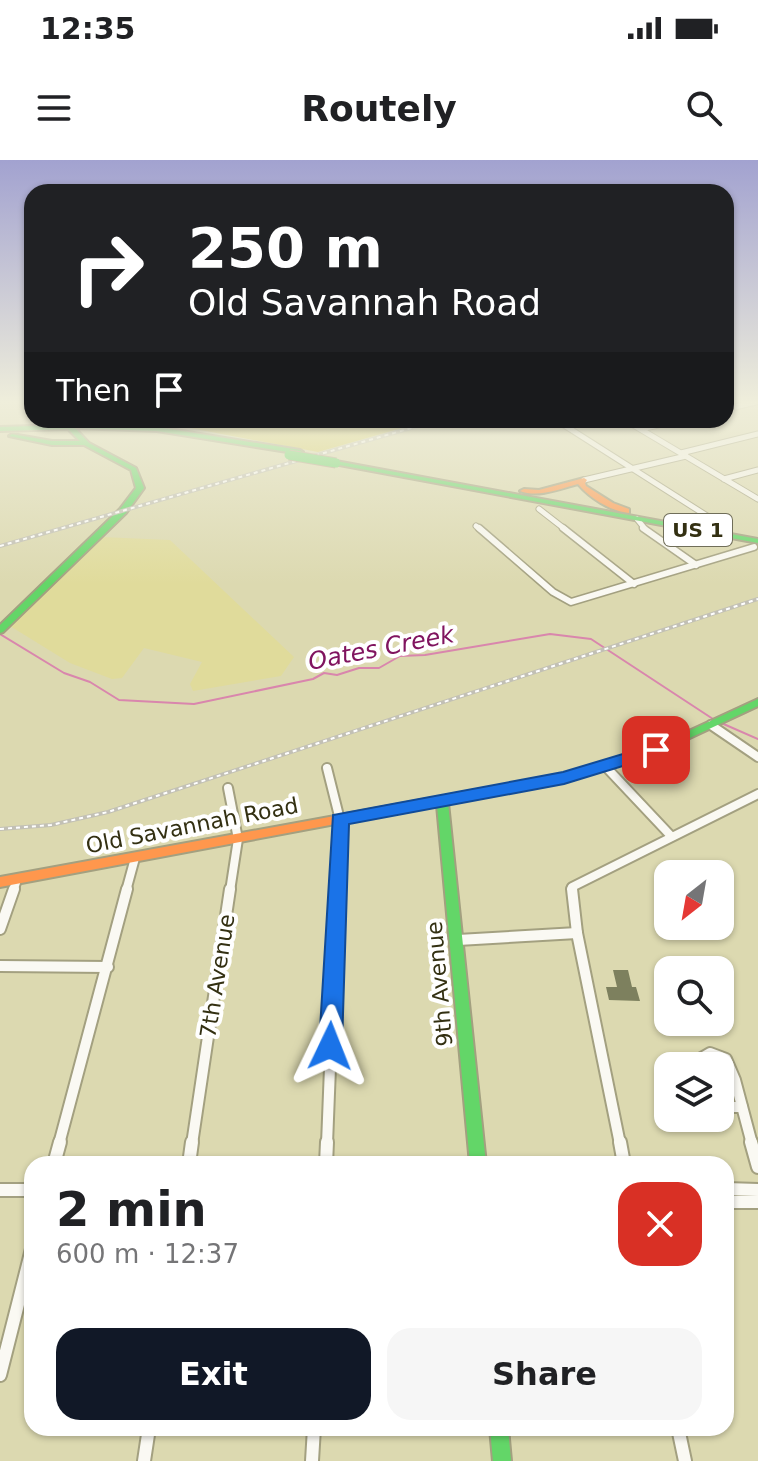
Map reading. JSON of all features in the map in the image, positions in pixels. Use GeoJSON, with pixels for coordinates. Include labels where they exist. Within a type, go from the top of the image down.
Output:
{"type":"FeatureCollection","features":[{"type":"Feature","properties":{"kind":"main road"},"geometry":{"type":"LineString","coordinates":[[3,627],[139,491],[139,479],[134,469],[125,463]]}},
{"type":"Feature","properties":{"kind":"main road","name":"US 1"},"geometry":{"type":"LineString","coordinates":[[348,463],[757,541]]}},
{"type":"Feature","properties":{"kind":"main road"},"geometry":{"type":"LineString","coordinates":[[520,494],[584,480]]}},
{"type":"Feature","properties":{"kind":"main road"},"geometry":{"type":"LineString","coordinates":[[584,480],[581,483],[584,487],[610,505],[632,515]]}},
{"type":"Feature","properties":{"kind":"main road"},"geometry":{"type":"LineString","coordinates":[[520,494],[546,506]]}},
{"type":"Feature","properties":{"kind":"main road","name":"US 1"},"geometry":{"type":"LineString","coordinates":[[546,506],[632,515]]}},
{"type":"Feature","properties":{"kind":"main road","name":"Old Savannah Road"},"geometry":{"type":"LineString","coordinates":[[0,882],[442,801],[606,767],[656,750],[758,702]]}},
{"type":"Feature","properties":{"kind":"main road","name":"9th Avenue"},"geometry":{"type":"LineString","coordinates":[[442,801],[477,1156]]}},
{"type":"Feature","properties":{"kind":"main road"},"geometry":{"type":"LineString","coordinates":[[500,1436],[502,1461]]}},
{"type":"Feature","properties":{"kind":"street"},"geometry":{"type":"LineString","coordinates":[[625,463],[715,521]]}},
{"type":"Feature","properties":{"kind":"street"},"geometry":{"type":"LineString","coordinates":[[584,480],[654,463]]}},
{"type":"Feature","properties":{"kind":"street"},"geometry":{"type":"LineString","coordinates":[[697,463],[758,499]]}},
{"type":"Feature","properties":{"kind":"street"},"geometry":{"type":"LineString","coordinates":[[724,479],[758,470]]}},
{"type":"Feature","properties":{"kind":"street"},"geometry":{"type":"LineString","coordinates":[[546,506],[634,584]]}},
{"type":"Feature","properties":{"kind":"street"},"geometry":{"type":"LineString","coordinates":[[632,515],[640,526],[696,565]]}},
{"type":"Feature","properties":{"kind":"street"},"geometry":{"type":"LineString","coordinates":[[476,526],[568,601],[696,565],[757,541]]}},
{"type":"Feature","properties":{"kind":"street"},"geometry":{"type":"LineString","coordinates":[[717,722],[758,757]]}},
{"type":"Feature","properties":{"kind":"street"},"geometry":{"type":"LineString","coordinates":[[606,767],[671,836]]}},
{"type":"Feature","properties":{"kind":"street"},"geometry":{"type":"LineString","coordinates":[[326,1156],[340,820],[327,768]]}},
{"type":"Feature","properties":{"kind":"street","name":"7th Avenue"},"geometry":{"type":"LineString","coordinates":[[190,1156],[238,839],[228,788]]}},
{"type":"Feature","properties":{"kind":"street"},"geometry":{"type":"LineString","coordinates":[[622,1156],[577,933],[572,887],[758,794]]}},
{"type":"Feature","properties":{"kind":"street"},"geometry":{"type":"LineString","coordinates":[[56,1156],[135,858]]}},
{"type":"Feature","properties":{"kind":"street"},"geometry":{"type":"LineString","coordinates":[[0,929],[17,880]]}},
{"type":"Feature","properties":{"kind":"street"},"geometry":{"type":"LineString","coordinates":[[458,940],[577,933]]}},
{"type":"Feature","properties":{"kind":"street"},"geometry":{"type":"LineString","coordinates":[[0,966],[108,967]]}},
{"type":"Feature","properties":{"kind":"street"},"geometry":{"type":"LineString","coordinates":[[734,1083],[758,1167]]}},
{"type":"Feature","properties":{"kind":"street"},"geometry":{"type":"LineString","coordinates":[[734,1107],[742,1107]]}},
{"type":"Feature","properties":{"kind":"street"},"geometry":{"type":"LineString","coordinates":[[734,1189],[758,1190]]}},
{"type":"Feature","properties":{"kind":"street"},"geometry":{"type":"LineString","coordinates":[[0,1190],[24,1190]]}},
{"type":"Feature","properties":{"kind":"street"},"geometry":{"type":"LineString","coordinates":[[734,1202],[758,1202]]}},
{"type":"Feature","properties":{"kind":"street"},"geometry":{"type":"LineString","coordinates":[[0,1375],[24,1280]]}},
{"type":"Feature","properties":{"kind":"street"},"geometry":{"type":"LineString","coordinates":[[144,1461],[148,1436]]}},
{"type":"Feature","properties":{"kind":"street"},"geometry":{"type":"LineString","coordinates":[[312,1461],[314,1436]]}},
{"type":"Feature","properties":{"kind":"street"},"geometry":{"type":"LineString","coordinates":[[680,1436],[685,1461]]}},
{"type":"Feature","properties":{"kind":"shaded area"},"geometry":{"type":"Polygon","coordinates":[[[101,537],[170,540],[294,657],[281,676],[193,691],[190,684],[202,662],[144,648],[122,678],[112,679],[70,663],[10,626],[101,537]]]}},
{"type":"Feature","properties":{"kind":"building"},"geometry":{"type":"Polygon","coordinates":[[[613,970],[628,970],[632,987],[636,987],[640,1001],[609,1000],[606,987],[617,987],[613,970]]]}},
{"type":"Feature","properties":{"kind":"waterway","name":"Oates Creek"},"geometry":{"type":"LineString","coordinates":[[0,634],[64,673],[90,682],[119,700],[194,704],[313,679],[324,673],[337,675],[359,668],[379,668],[400,656],[425,655],[550,634],[591,639],[713,719]]}},
{"type":"Feature","properties":{"kind":"waterway","name":"Oates Creek"},"geometry":{"type":"LineString","coordinates":[[719,722],[758,739]]}},
{"type":"Feature","properties":{"kind":"railway"},"geometry":{"type":"LineString","coordinates":[[0,546],[290,463]]}},
{"type":"Feature","properties":{"kind":"railway"},"geometry":{"type":"LineString","coordinates":[[0,829],[51,825],[108,812],[758,599]]}},
{"type":"Feature","properties":{"kind":"traffic: fast"},"geometry":{"type":"LineString","coordinates":[[0,630],[123,511],[140,488],[134,469],[122,463]]}},
{"type":"Feature","properties":{"kind":"traffic: fast"},"geometry":{"type":"LineString","coordinates":[[336,463],[758,541]]}},
{"type":"Feature","properties":{"kind":"traffic: fast"},"geometry":{"type":"LineString","coordinates":[[433,802],[564,778],[656,750],[758,702]]}},
{"type":"Feature","properties":{"kind":"traffic: fast"},"geometry":{"type":"LineString","coordinates":[[442,801],[477,1156]]}},
{"type":"Feature","properties":{"kind":"traffic: fast"},"geometry":{"type":"LineString","coordinates":[[500,1436],[502,1461]]}},
{"type":"Feature","properties":{"kind":"traffic: slow"},"geometry":{"type":"LineString","coordinates":[[524,491],[539,492],[584,480],[581,483],[584,487],[610,505],[626,511]]}},
{"type":"Feature","properties":{"kind":"traffic: slow"},"geometry":{"type":"LineString","coordinates":[[0,882],[433,802]]}},
{"type":"Feature","properties":{"kind":"route"},"geometry":{"type":"LineString","coordinates":[[330,1046],[340,820],[564,778],[656,750]]}}]}
